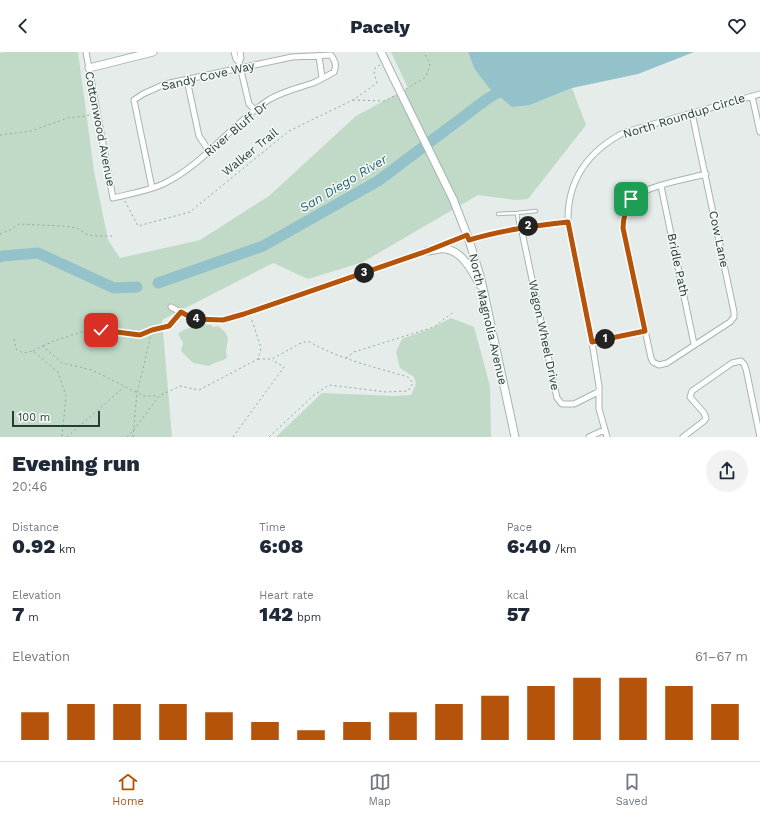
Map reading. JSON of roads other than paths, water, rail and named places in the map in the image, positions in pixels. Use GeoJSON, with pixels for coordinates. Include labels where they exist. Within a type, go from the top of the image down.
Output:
{"type":"FeatureCollection","features":[{"type":"Feature","properties":{"kind":"main road"},"geometry":{"type":"LineString","coordinates":[[89,68],[153,52]]}},
{"type":"Feature","properties":{"kind":"main road","name":"North Magnolia Avenue"},"geometry":{"type":"LineString","coordinates":[[381,52],[453,199],[468,237],[484,292],[515,437]]}},
{"type":"Feature","properties":{"kind":"main road"},"geometry":{"type":"LineString","coordinates":[[427,251],[446,249],[457,253],[465,260],[484,292]]}},
{"type":"Feature","properties":{"kind":"street","name":"Cottonwood Avenue"},"geometry":{"type":"LineString","coordinates":[[86,52],[113,198],[122,196]]}},
{"type":"Feature","properties":{"kind":"street"},"geometry":{"type":"LineString","coordinates":[[234,52],[240,65],[249,104],[255,110]]}},
{"type":"Feature","properties":{"kind":"street"},"geometry":{"type":"LineString","coordinates":[[240,52],[240,65]]}},
{"type":"Feature","properties":{"kind":"street","name":"Sandy Cove Way"},"geometry":{"type":"LineString","coordinates":[[152,188],[134,100],[143,94],[165,84],[187,80],[240,65],[292,57],[331,55]]}},
{"type":"Feature","properties":{"kind":"street","name":"River Bluff Dr"},"geometry":{"type":"LineString","coordinates":[[122,196],[152,188],[172,179],[209,151],[255,110],[270,100],[287,91],[313,82],[334,72],[336,68],[334,59],[331,55]]}},
{"type":"Feature","properties":{"kind":"street"},"geometry":{"type":"LineString","coordinates":[[319,56],[322,78]]}},
{"type":"Feature","properties":{"kind":"street"},"geometry":{"type":"LineString","coordinates":[[187,80],[199,136],[209,151]]}},
{"type":"Feature","properties":{"kind":"street","name":"North Roundup Circle"},"geometry":{"type":"LineString","coordinates":[[607,437],[599,409],[599,386],[592,342],[568,222],[571,191],[578,174],[598,149],[611,139],[625,132],[760,94]]}},
{"type":"Feature","properties":{"kind":"street"},"geometry":{"type":"LineString","coordinates":[[752,96],[760,132]]}},
{"type":"Feature","properties":{"kind":"street","name":"Cow Lane"},"geometry":{"type":"LineString","coordinates":[[692,113],[734,312],[734,317],[730,322],[694,344]]}},
{"type":"Feature","properties":{"kind":"street"},"geometry":{"type":"LineString","coordinates":[[694,344],[663,366],[659,366],[652,362],[623,228],[623,219],[631,199],[640,193],[706,174]]}},
{"type":"Feature","properties":{"kind":"street","name":"Bridle Path"},"geometry":{"type":"LineString","coordinates":[[661,186],[694,344]]}},
{"type":"Feature","properties":{"kind":"street"},"geometry":{"type":"LineString","coordinates":[[171,307],[194,319],[223,320],[468,237],[520,227],[568,222]]}},
{"type":"Feature","properties":{"kind":"street","name":"Wagon Wheel Drive"},"geometry":{"type":"LineString","coordinates":[[520,227],[557,398],[562,404],[574,404],[598,392]]}},
{"type":"Feature","properties":{"kind":"street"},"geometry":{"type":"LineString","coordinates":[[592,342],[645,331]]}},
{"type":"Feature","properties":{"kind":"street"},"geometry":{"type":"LineString","coordinates":[[682,437],[706,418],[704,413],[690,397],[692,391],[732,363],[741,361],[746,369],[760,437]]}},
{"type":"Feature","properties":{"kind":"street"},"geometry":{"type":"LineString","coordinates":[[589,437],[604,430]]}},
{"type":"Feature","properties":{"kind":"lane"},"geometry":{"type":"LineString","coordinates":[[498,214],[536,211]]}},
{"type":"Feature","properties":{"kind":"lane"},"geometry":{"type":"LineString","coordinates":[[517,213],[520,227]]}},
{"type":"Feature","properties":{"kind":"water"},"geometry":{"type":"Polygon","coordinates":[[[468,52],[694,52],[638,74],[572,88],[530,105],[512,107],[489,88],[474,68],[468,52]]]}},
{"type":"Feature","properties":{"kind":"waterway","name":"San Diego River"},"geometry":{"type":"LineString","coordinates":[[158,283],[263,246],[378,181],[487,99],[509,86]]}},
{"type":"Feature","properties":{"kind":"waterway","name":"San Diego River"},"geometry":{"type":"LineString","coordinates":[[0,257],[38,253],[114,288],[137,287]]}}]}
